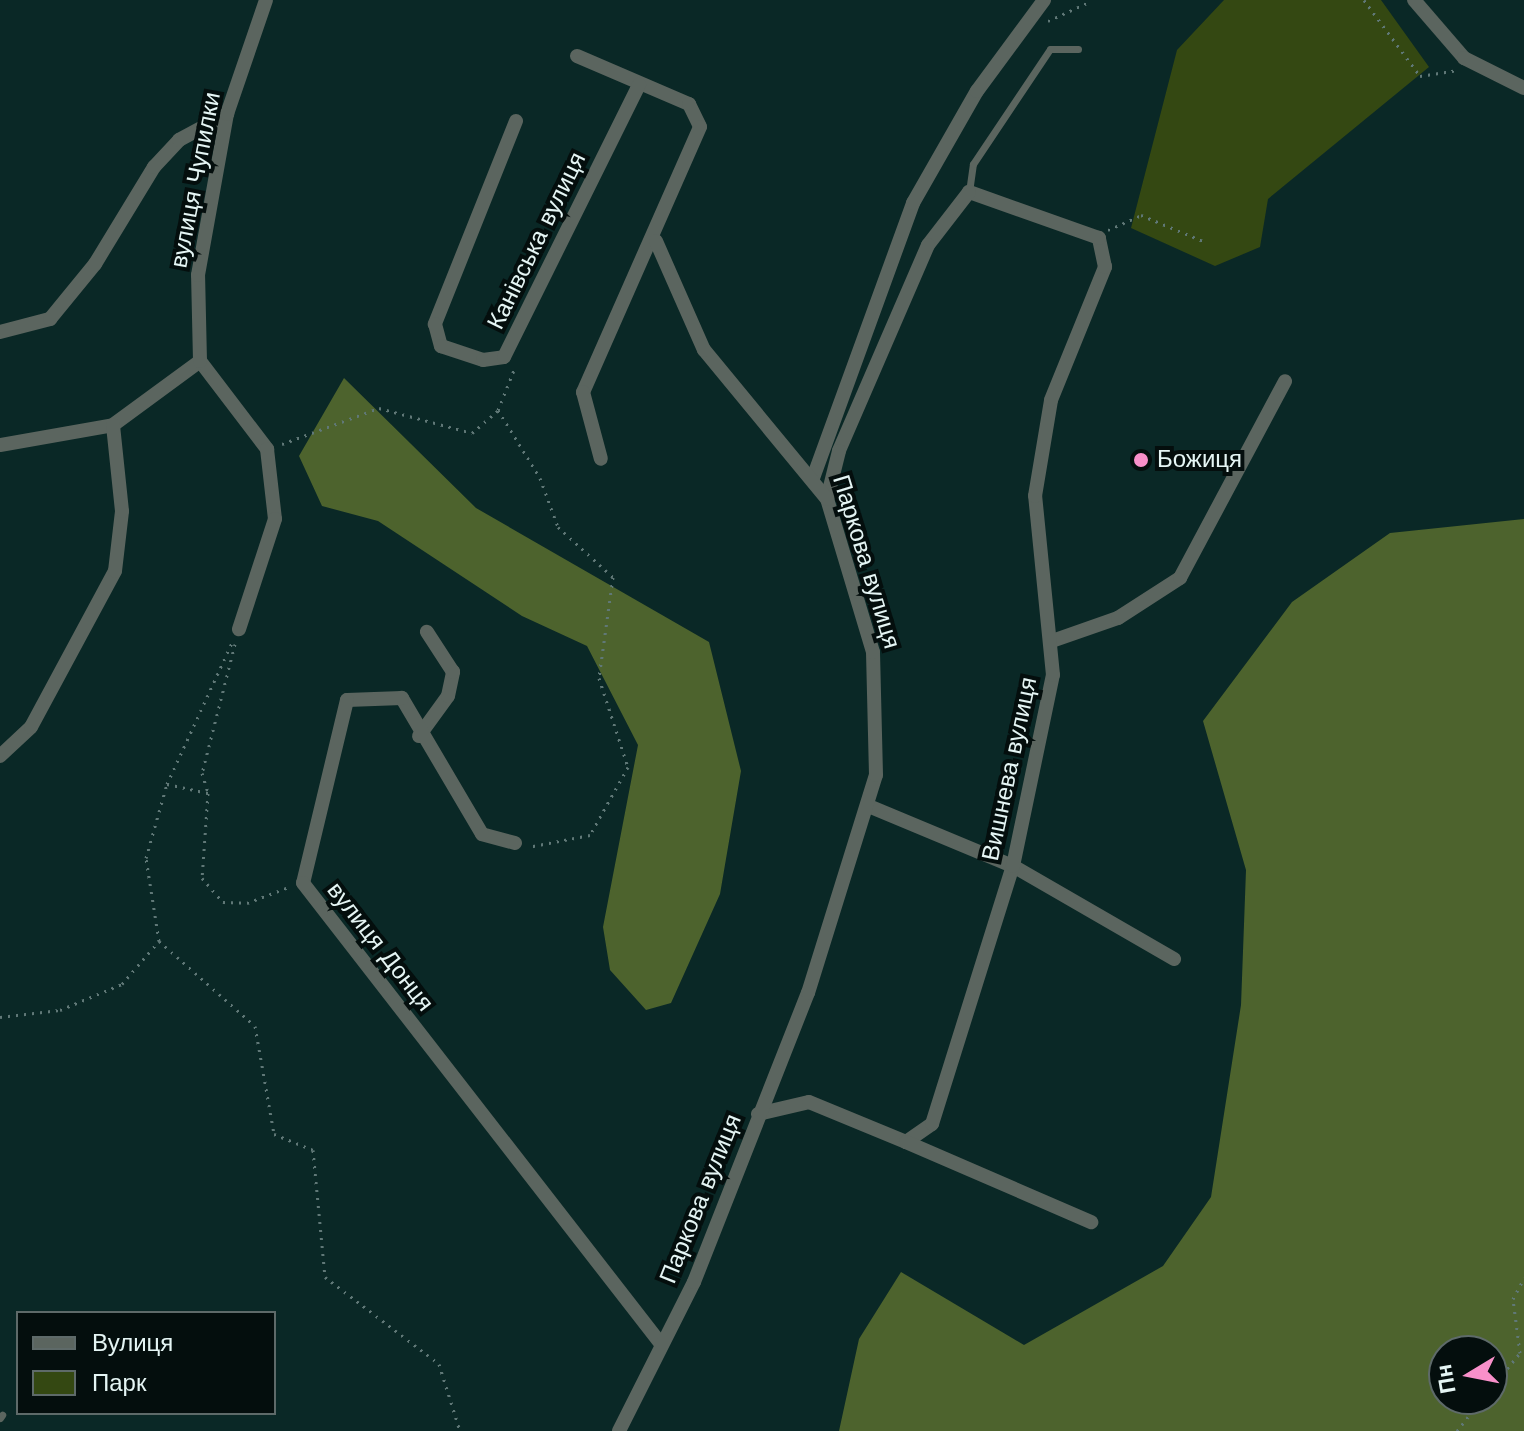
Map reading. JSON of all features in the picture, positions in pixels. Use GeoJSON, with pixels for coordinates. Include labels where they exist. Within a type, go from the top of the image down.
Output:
{"type":"FeatureCollection","features":[{"type":"Feature","properties":{"kind":"street","name":"вулиця Чупилки"},"geometry":{"type":"LineString","coordinates":[[200,361],[198,275],[227,114],[266,0]]}},
{"type":"Feature","properties":{"kind":"street","name":"Паркова вулиця"},"geometry":{"type":"LineString","coordinates":[[619,1431],[694,1282],[871,807],[873,652],[827,499],[813,478],[898,260],[913,203],[1018,33],[1044,0]]}},
{"type":"Feature","properties":{"kind":"street"},"geometry":{"type":"LineString","coordinates":[[1414,0],[1464,58],[1524,88]]}},
{"type":"Feature","properties":{"kind":"street"},"geometry":{"type":"LineString","coordinates":[[577,56],[689,104],[700,127],[656,241],[583,392],[601,459]]}},
{"type":"Feature","properties":{"kind":"street","name":"Канівська вулиця"},"geometry":{"type":"LineString","coordinates":[[516,121],[435,324],[441,346],[483,360],[504,357],[639,85]]}},
{"type":"Feature","properties":{"kind":"street"},"geometry":{"type":"LineString","coordinates":[[0,332],[50,319],[154,167],[179,140],[227,114]]}},
{"type":"Feature","properties":{"kind":"street"},"geometry":{"type":"LineString","coordinates":[[827,499],[839,451],[928,245],[969,192],[1099,238]]}},
{"type":"Feature","properties":{"kind":"street","name":"Вишнева вулиця"},"geometry":{"type":"LineString","coordinates":[[906,1142],[932,1124],[1013,866],[1053,675],[1052,641],[1042,609],[1035,496],[1051,400],[1105,267],[1099,238]]}},
{"type":"Feature","properties":{"kind":"street"},"geometry":{"type":"LineString","coordinates":[[656,241],[704,350],[813,478]]}},
{"type":"Feature","properties":{"kind":"street"},"geometry":{"type":"LineString","coordinates":[[898,260],[928,245]]}},
{"type":"Feature","properties":{"kind":"street"},"geometry":{"type":"LineString","coordinates":[[0,445],[113,425],[200,361],[267,449],[275,519],[239,629]]}},
{"type":"Feature","properties":{"kind":"street"},"geometry":{"type":"LineString","coordinates":[[1052,641],[1118,618],[1180,578],[1285,381]]}},
{"type":"Feature","properties":{"kind":"street"},"geometry":{"type":"LineString","coordinates":[[0,756],[31,727],[115,571],[122,511],[113,425]]}},
{"type":"Feature","properties":{"kind":"street"},"geometry":{"type":"LineString","coordinates":[[419,736],[448,696],[453,672],[427,632]]}},
{"type":"Feature","properties":{"kind":"street","name":"вулиця Донця"},"geometry":{"type":"LineString","coordinates":[[515,843],[482,834],[419,736],[402,698],[347,700],[303,883],[661,1344]]}},
{"type":"Feature","properties":{"kind":"street"},"geometry":{"type":"LineString","coordinates":[[871,807],[1013,866],[1174,959]]}},
{"type":"Feature","properties":{"kind":"street"},"geometry":{"type":"LineString","coordinates":[[758,1114],[809,1102],[1091,1222]]}},
{"type":"Feature","properties":{"kind":"lane"},"geometry":{"type":"LineString","coordinates":[[969,192],[973,164],[1050,49],[1078,49]]}},
{"type":"Feature","properties":{"kind":"path"},"geometry":{"type":"LineString","coordinates":[[1364,0],[1420,76],[1481,66]]}},
{"type":"Feature","properties":{"kind":"path"},"geometry":{"type":"LineString","coordinates":[[1018,33],[1089,2]]}},
{"type":"Feature","properties":{"kind":"path"},"geometry":{"type":"LineString","coordinates":[[1099,238],[1141,215],[1203,241]]}},
{"type":"Feature","properties":{"kind":"path"},"geometry":{"type":"LineString","coordinates":[[267,449],[379,408],[472,433],[498,410],[515,371],[504,357]]}},
{"type":"Feature","properties":{"kind":"path"},"geometry":{"type":"LineString","coordinates":[[498,410],[540,478],[558,527],[613,577],[599,678],[628,767],[590,835],[539,850],[515,843]]}},
{"type":"Feature","properties":{"kind":"path"},"geometry":{"type":"LineString","coordinates":[[239,629],[167,784],[146,858],[159,941],[255,1026],[274,1134],[313,1150],[325,1277],[439,1364],[460,1431]]}},
{"type":"Feature","properties":{"kind":"path"},"geometry":{"type":"LineString","coordinates":[[239,629],[202,773],[208,793],[202,878],[223,902],[247,903],[303,883]]}},
{"type":"Feature","properties":{"kind":"path"},"geometry":{"type":"LineString","coordinates":[[167,784],[208,793]]}},
{"type":"Feature","properties":{"kind":"path"},"geometry":{"type":"LineString","coordinates":[[0,1017],[60,1010],[122,984],[159,941]]}},
{"type":"Feature","properties":{"kind":"path"},"geometry":{"type":"LineString","coordinates":[[1508,1368],[1520,1353],[1513,1299],[1524,1278]]}},
{"type":"Feature","properties":{"kind":"path"},"geometry":{"type":"LineString","coordinates":[[1457,1431],[1470,1415]]}},
{"type":"Feature","properties":{"kind":"green space"},"geometry":{"type":"Polygon","coordinates":[[[1224,0],[1381,0],[1429,67],[1268,199],[1260,247],[1215,266],[1131,228],[1177,50],[1224,0]]]}},
{"type":"Feature","properties":{"kind":"green space"},"geometry":{"type":"Polygon","coordinates":[[[344,378],[476,508],[709,642],[741,771],[720,894],[671,1003],[646,1010],[610,970],[603,927],[638,745],[587,646],[522,616],[378,521],[322,506],[299,456],[344,378]]]}},
{"type":"Feature","properties":{"kind":"green space"},"geometry":{"type":"Polygon","coordinates":[[[1524,519],[1524,1431],[839,1431],[859,1339],[901,1272],[1024,1345],[1163,1266],[1211,1197],[1241,1005],[1246,870],[1203,721],[1292,602],[1390,533],[1524,519]]]}},
{"type":"Feature","properties":{"kind":"place","name":"Божиця"},"geometry":{"type":"Point","coordinates":[1141,460]}}]}
